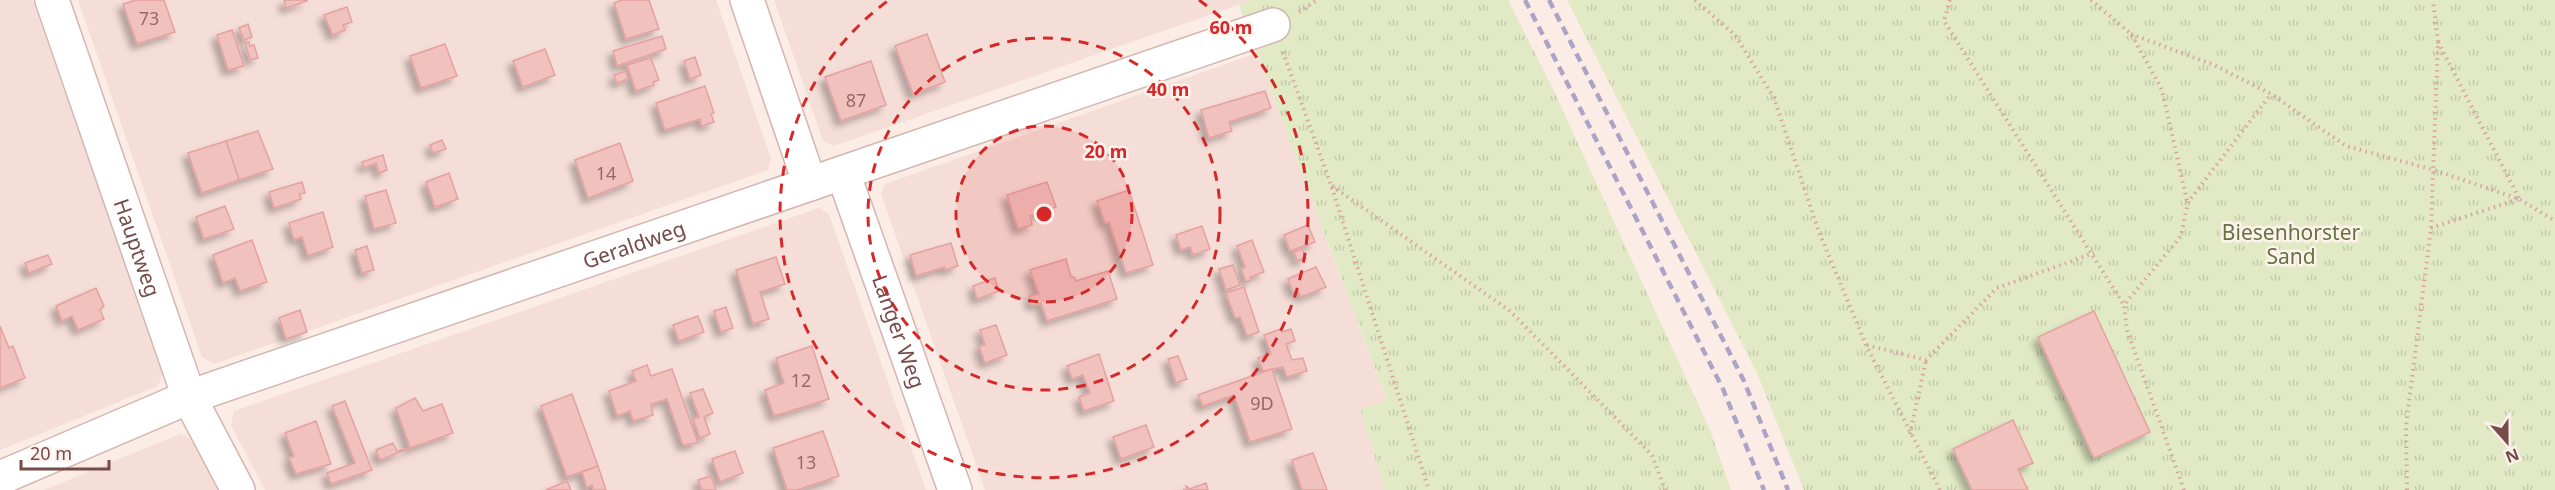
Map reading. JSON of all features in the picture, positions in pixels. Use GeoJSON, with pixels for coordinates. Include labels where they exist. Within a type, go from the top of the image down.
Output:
{"type":"FeatureCollection","features":[{"type":"Feature","properties":{"kind":"street","name":"Hauptweg"},"geometry":{"type":"LineString","coordinates":[[52,0],[189,398],[238,490]]}},
{"type":"Feature","properties":{"kind":"street"},"geometry":{"type":"LineString","coordinates":[[747,0],[810,184]]}},
{"type":"Feature","properties":{"kind":"street","name":"Geraldweg"},"geometry":{"type":"LineString","coordinates":[[0,478],[189,398],[1282,21]]}},
{"type":"Feature","properties":{"kind":"street","name":"Langer Weg"},"geometry":{"type":"LineString","coordinates":[[843,174],[955,490]]}},
{"type":"Feature","properties":{"kind":"path"},"geometry":{"type":"LineString","coordinates":[[1317,0],[1282,21],[1331,185],[1429,490]]}},
{"type":"Feature","properties":{"kind":"path"},"geometry":{"type":"LineString","coordinates":[[1695,0],[1735,34],[1774,98],[1819,232],[1866,345],[1940,490]]}},
{"type":"Feature","properties":{"kind":"path"},"geometry":{"type":"LineString","coordinates":[[1950,0],[1944,21],[2094,253],[2124,305],[2127,330],[2184,490]]}},
{"type":"Feature","properties":{"kind":"path"},"geometry":{"type":"LineString","coordinates":[[2091,0],[2131,34],[2214,65],[2271,94],[2346,146],[2434,171],[2519,199],[2555,221]]}},
{"type":"Feature","properties":{"kind":"path"},"geometry":{"type":"LineString","coordinates":[[2407,490],[2406,426],[2431,228],[2438,42],[2433,0]]}},
{"type":"Feature","properties":{"kind":"path"},"geometry":{"type":"LineString","coordinates":[[2124,305],[2181,236],[2188,202],[2162,90],[2131,34]]}},
{"type":"Feature","properties":{"kind":"path"},"geometry":{"type":"LineString","coordinates":[[2438,42],[2519,199]]}},
{"type":"Feature","properties":{"kind":"path"},"geometry":{"type":"LineString","coordinates":[[2188,202],[2271,94]]}},
{"type":"Feature","properties":{"kind":"path"},"geometry":{"type":"LineString","coordinates":[[1331,185],[1510,311],[1652,455],[1665,490]]}},
{"type":"Feature","properties":{"kind":"path"},"geometry":{"type":"LineString","coordinates":[[2431,228],[2519,199]]}},
{"type":"Feature","properties":{"kind":"path"},"geometry":{"type":"LineString","coordinates":[[1910,435],[1926,360],[1997,288],[2094,253]]}},
{"type":"Feature","properties":{"kind":"path"},"geometry":{"type":"LineString","coordinates":[[1866,345],[1926,360]]}},
{"type":"Feature","properties":{"kind":"shaded area"},"geometry":{"type":"Polygon","coordinates":[[[0,0],[33,0],[163,372],[158,386],[0,450],[0,0]]]}},
{"type":"Feature","properties":{"kind":"shaded area"},"geometry":{"type":"Polygon","coordinates":[[[78,0],[716,0],[771,158],[768,170],[214,364],[202,357],[78,0]]]}},
{"type":"Feature","properties":{"kind":"shaded area"},"geometry":{"type":"Polygon","coordinates":[[[774,0],[1252,0],[834,146],[823,141],[774,0]]]}},
{"type":"Feature","properties":{"kind":"shaded area"},"geometry":{"type":"Polygon","coordinates":[[[1257,53],[1387,401],[1360,409],[1385,490],[985,490],[881,194],[885,184],[1257,53]]]}},
{"type":"Feature","properties":{"kind":"shaded area"},"geometry":{"type":"Polygon","coordinates":[[[819,208],[829,214],[926,490],[265,490],[231,425],[234,411],[819,208]]]}},
{"type":"Feature","properties":{"kind":"shaded area"},"geometry":{"type":"Polygon","coordinates":[[[180,434],[192,439],[218,490],[44,490],[180,434]]]}},
{"type":"Feature","properties":{"kind":"green space"},"geometry":{"type":"Polygon","coordinates":[[[1252,0],[1508,0],[1553,89],[1710,430],[1731,490],[1385,490],[1360,409],[1387,400],[1239,5],[1252,0]]]}},
{"type":"Feature","properties":{"kind":"green space","name":"Biesenhorster Sand"},"geometry":{"type":"Polygon","coordinates":[[[1567,0],[2555,0],[2555,490],[1804,490],[1757,373],[1567,0]]]}},
{"type":"Feature","properties":{"kind":"building"},"geometry":{"type":"Polygon","coordinates":[[[136,0],[164,0],[175,32],[137,44],[123,4],[136,0]]]}},
{"type":"Feature","properties":{"kind":"building"},"geometry":{"type":"Polygon","coordinates":[[[284,0],[306,0],[307,1],[286,8],[284,0]]]}},
{"type":"Feature","properties":{"kind":"building"},"geometry":{"type":"Polygon","coordinates":[[[622,0],[649,0],[659,29],[626,39],[614,3],[622,0]]]}},
{"type":"Feature","properties":{"kind":"building"},"geometry":{"type":"Polygon","coordinates":[[[347,7],[352,22],[343,25],[345,30],[333,35],[324,15],[347,7]]]}},
{"type":"Feature","properties":{"kind":"building"},"geometry":{"type":"Polygon","coordinates":[[[248,24],[252,37],[244,40],[239,28],[248,24]]]}},
{"type":"Feature","properties":{"kind":"building"},"geometry":{"type":"Polygon","coordinates":[[[232,30],[244,66],[228,70],[217,35],[232,30]]]}},
{"type":"Feature","properties":{"kind":"building"},"geometry":{"type":"Polygon","coordinates":[[[927,34],[945,82],[913,94],[895,46],[927,34]]]}},
{"type":"Feature","properties":{"kind":"building"},"geometry":{"type":"Polygon","coordinates":[[[662,36],[666,49],[617,66],[613,51],[662,36]]]}},
{"type":"Feature","properties":{"kind":"building"},"geometry":{"type":"Polygon","coordinates":[[[249,42],[250,46],[254,45],[258,58],[250,60],[245,43],[249,42]]]}},
{"type":"Feature","properties":{"kind":"building"},"geometry":{"type":"Polygon","coordinates":[[[445,44],[457,76],[421,88],[410,56],[445,44]]]}},
{"type":"Feature","properties":{"kind":"building"},"geometry":{"type":"Polygon","coordinates":[[[545,49],[555,75],[523,87],[513,61],[545,49]]]}},
{"type":"Feature","properties":{"kind":"building"},"geometry":{"type":"Polygon","coordinates":[[[695,57],[701,75],[690,79],[684,61],[695,57]]]}},
{"type":"Feature","properties":{"kind":"building"},"geometry":{"type":"Polygon","coordinates":[[[651,58],[659,80],[653,82],[654,85],[636,91],[627,65],[651,58]]]}},
{"type":"Feature","properties":{"kind":"building"},"geometry":{"type":"Polygon","coordinates":[[[871,61],[886,105],[841,121],[825,77],[871,61]]]}},
{"type":"Feature","properties":{"kind":"building"},"geometry":{"type":"Polygon","coordinates":[[[626,71],[628,79],[617,83],[614,75],[626,71]]]}},
{"type":"Feature","properties":{"kind":"building"},"geometry":{"type":"Polygon","coordinates":[[[705,86],[714,113],[711,114],[714,122],[702,126],[700,119],[665,130],[656,103],[705,86]]]}},
{"type":"Feature","properties":{"kind":"building"},"geometry":{"type":"Polygon","coordinates":[[[1265,91],[1271,108],[1229,122],[1232,131],[1209,138],[1201,110],[1265,91]]]}},
{"type":"Feature","properties":{"kind":"building"},"geometry":{"type":"Polygon","coordinates":[[[258,131],[273,169],[239,180],[226,141],[258,131]]]}},
{"type":"Feature","properties":{"kind":"building"},"geometry":{"type":"Polygon","coordinates":[[[442,140],[446,149],[433,153],[430,145],[442,140]]]}},
{"type":"Feature","properties":{"kind":"building"},"geometry":{"type":"Polygon","coordinates":[[[226,141],[239,180],[202,193],[188,153],[226,141]]]}},
{"type":"Feature","properties":{"kind":"building"},"geometry":{"type":"Polygon","coordinates":[[[620,143],[633,181],[588,198],[575,160],[620,143]]]}},
{"type":"Feature","properties":{"kind":"building"},"geometry":{"type":"Polygon","coordinates":[[[383,155],[387,170],[379,173],[376,163],[364,168],[362,162],[383,155]]]}},
{"type":"Feature","properties":{"kind":"building"},"geometry":{"type":"Polygon","coordinates":[[[449,173],[458,199],[435,207],[426,182],[449,173]]]}},
{"type":"Feature","properties":{"kind":"building"},"geometry":{"type":"Polygon","coordinates":[[[302,182],[305,193],[299,194],[301,199],[274,208],[269,192],[302,182]]]}},
{"type":"Feature","properties":{"kind":"building"},"geometry":{"type":"Polygon","coordinates":[[[1047,182],[1056,207],[1030,216],[1032,225],[1018,229],[1007,195],[1047,182]]]}},
{"type":"Feature","properties":{"kind":"building"},"geometry":{"type":"Polygon","coordinates":[[[386,190],[396,223],[374,229],[365,196],[386,190]]]}},
{"type":"Feature","properties":{"kind":"building"},"geometry":{"type":"Polygon","coordinates":[[[1129,190],[1153,265],[1126,273],[1109,222],[1105,223],[1097,201],[1129,190]]]}},
{"type":"Feature","properties":{"kind":"building"},"geometry":{"type":"Polygon","coordinates":[[[225,206],[234,229],[204,239],[196,217],[225,206]]]}},
{"type":"Feature","properties":{"kind":"building"},"geometry":{"type":"Polygon","coordinates":[[[323,212],[333,247],[308,256],[302,237],[294,240],[289,223],[323,212]]]}},
{"type":"Feature","properties":{"kind":"building"},"geometry":{"type":"Polygon","coordinates":[[[1308,225],[1315,242],[1290,251],[1284,235],[1308,225]]]}},
{"type":"Feature","properties":{"kind":"building"},"geometry":{"type":"Polygon","coordinates":[[[1202,226],[1210,249],[1193,255],[1190,247],[1181,250],[1176,235],[1202,226]]]}},
{"type":"Feature","properties":{"kind":"building"},"geometry":{"type":"Polygon","coordinates":[[[252,240],[267,282],[240,291],[235,278],[223,283],[213,255],[252,240]]]}},
{"type":"Feature","properties":{"kind":"building"},"geometry":{"type":"Polygon","coordinates":[[[1252,240],[1264,272],[1250,277],[1251,280],[1246,282],[1241,269],[1245,267],[1237,246],[1252,240]]]}},
{"type":"Feature","properties":{"kind":"building"},"geometry":{"type":"Polygon","coordinates":[[[951,243],[958,266],[945,270],[944,267],[916,276],[910,255],[951,243]]]}},
{"type":"Feature","properties":{"kind":"building"},"geometry":{"type":"Polygon","coordinates":[[[367,246],[374,270],[362,273],[355,250],[367,246]]]}},
{"type":"Feature","properties":{"kind":"building"},"geometry":{"type":"Polygon","coordinates":[[[1302,249],[1306,258],[1297,261],[1294,252],[1302,249]]]}},
{"type":"Feature","properties":{"kind":"building"},"geometry":{"type":"Polygon","coordinates":[[[48,255],[52,264],[29,273],[25,263],[48,255]]]}},
{"type":"Feature","properties":{"kind":"building"},"geometry":{"type":"Polygon","coordinates":[[[776,257],[785,284],[760,292],[769,319],[753,324],[736,270],[776,257]]]}},
{"type":"Feature","properties":{"kind":"building"},"geometry":{"type":"Polygon","coordinates":[[[1066,259],[1071,277],[1074,277],[1076,281],[1108,271],[1117,299],[1047,321],[1041,303],[1032,305],[1029,296],[1039,294],[1030,270],[1066,259]]]}},
{"type":"Feature","properties":{"kind":"building"},"geometry":{"type":"Polygon","coordinates":[[[1233,265],[1240,285],[1226,290],[1219,269],[1233,265]]]}},
{"type":"Feature","properties":{"kind":"building"},"geometry":{"type":"Polygon","coordinates":[[[1316,267],[1326,287],[1301,297],[1298,291],[1293,292],[1288,279],[1316,267]]]}},
{"type":"Feature","properties":{"kind":"building"},"geometry":{"type":"Polygon","coordinates":[[[995,278],[999,291],[977,299],[973,286],[995,278]]]}},
{"type":"Feature","properties":{"kind":"building"},"geometry":{"type":"Polygon","coordinates":[[[1244,287],[1259,332],[1247,336],[1240,317],[1235,318],[1226,293],[1244,287]]]}},
{"type":"Feature","properties":{"kind":"building"},"geometry":{"type":"Polygon","coordinates":[[[96,288],[104,306],[100,310],[104,319],[78,330],[72,316],[62,321],[56,306],[96,288]]]}},
{"type":"Feature","properties":{"kind":"building"},"geometry":{"type":"Polygon","coordinates":[[[726,307],[733,328],[721,332],[714,311],[726,307]]]}},
{"type":"Feature","properties":{"kind":"building"},"geometry":{"type":"Polygon","coordinates":[[[300,310],[307,332],[286,339],[279,318],[300,310]]]}},
{"type":"Feature","properties":{"kind":"building"},"geometry":{"type":"Polygon","coordinates":[[[2094,311],[2150,432],[2094,458],[2038,337],[2094,311]]]}},
{"type":"Feature","properties":{"kind":"building"},"geometry":{"type":"Polygon","coordinates":[[[698,316],[704,332],[679,341],[673,325],[698,316]]]}},
{"type":"Feature","properties":{"kind":"building"},"geometry":{"type":"Polygon","coordinates":[[[996,325],[1007,355],[985,363],[979,346],[985,345],[980,330],[996,325]]]}},
{"type":"Feature","properties":{"kind":"building"},"geometry":{"type":"Polygon","coordinates":[[[0,326],[9,348],[13,346],[25,378],[0,388],[0,326]]]}},
{"type":"Feature","properties":{"kind":"building"},"geometry":{"type":"Polygon","coordinates":[[[1281,329],[1282,332],[1291,329],[1295,341],[1286,344],[1292,360],[1303,358],[1307,371],[1287,377],[1283,367],[1263,371],[1258,358],[1271,354],[1264,335],[1281,329]]]}},
{"type":"Feature","properties":{"kind":"building"},"geometry":{"type":"Polygon","coordinates":[[[812,346],[829,399],[774,416],[765,390],[784,383],[776,358],[812,346]]]}},
{"type":"Feature","properties":{"kind":"building"},"geometry":{"type":"Polygon","coordinates":[[[1099,354],[1114,401],[1084,411],[1079,397],[1090,393],[1083,375],[1072,379],[1067,366],[1099,354]]]}},
{"type":"Feature","properties":{"kind":"building"},"geometry":{"type":"Polygon","coordinates":[[[1178,356],[1187,379],[1176,383],[1168,359],[1178,356]]]}},
{"type":"Feature","properties":{"kind":"building"},"geometry":{"type":"Polygon","coordinates":[[[647,365],[651,376],[672,369],[698,443],[683,445],[667,399],[651,404],[653,415],[633,421],[630,411],[617,416],[609,391],[636,381],[632,371],[647,365]]]}},
{"type":"Feature","properties":{"kind":"building"},"geometry":{"type":"Polygon","coordinates":[[[1272,369],[1292,429],[1250,442],[1234,395],[1203,406],[1198,395],[1272,369]]]}},
{"type":"Feature","properties":{"kind":"building"},"geometry":{"type":"Polygon","coordinates":[[[703,389],[713,413],[704,417],[710,434],[700,438],[693,419],[699,417],[690,393],[703,389]]]}},
{"type":"Feature","properties":{"kind":"building"},"geometry":{"type":"Polygon","coordinates":[[[572,394],[598,466],[567,477],[541,406],[572,394]]]}},
{"type":"Feature","properties":{"kind":"building"},"geometry":{"type":"Polygon","coordinates":[[[415,398],[423,411],[442,404],[453,433],[410,448],[396,408],[415,398]]]}},
{"type":"Feature","properties":{"kind":"building"},"geometry":{"type":"Polygon","coordinates":[[[345,401],[372,470],[331,484],[327,473],[355,463],[332,406],[345,401]]]}},
{"type":"Feature","properties":{"kind":"building"},"geometry":{"type":"Polygon","coordinates":[[[2013,420],[2033,463],[2018,469],[2028,490],[1972,490],[1953,449],[2013,420]]]}},
{"type":"Feature","properties":{"kind":"building"},"geometry":{"type":"Polygon","coordinates":[[[316,421],[331,464],[296,474],[289,458],[294,456],[285,433],[316,421]]]}},
{"type":"Feature","properties":{"kind":"building"},"geometry":{"type":"Polygon","coordinates":[[[1146,425],[1154,447],[1121,459],[1113,437],[1146,425]]]}},
{"type":"Feature","properties":{"kind":"building"},"geometry":{"type":"Polygon","coordinates":[[[823,431],[839,476],[797,490],[787,490],[773,448],[823,431]]]}},
{"type":"Feature","properties":{"kind":"building"},"geometry":{"type":"Polygon","coordinates":[[[393,443],[397,451],[410,448],[380,460],[376,450],[393,443]]]}},
{"type":"Feature","properties":{"kind":"building"},"geometry":{"type":"Polygon","coordinates":[[[735,451],[743,473],[720,482],[712,459],[735,451]]]}},
{"type":"Feature","properties":{"kind":"building"},"geometry":{"type":"Polygon","coordinates":[[[1313,453],[1327,490],[1302,490],[1292,460],[1313,453]]]}},
{"type":"Feature","properties":{"kind":"building"},"geometry":{"type":"Polygon","coordinates":[[[598,466],[606,490],[594,490],[592,485],[587,488],[582,472],[598,466]]]}},
{"type":"Feature","properties":{"kind":"building"},"geometry":{"type":"Polygon","coordinates":[[[711,476],[716,490],[702,490],[698,480],[711,476]]]}},
{"type":"Feature","properties":{"kind":"building"},"geometry":{"type":"Polygon","coordinates":[[[567,481],[571,490],[546,490],[567,481]]]}},
{"type":"Feature","properties":{"kind":"building"},"geometry":{"type":"Polygon","coordinates":[[[1206,483],[1208,490],[1183,490],[1187,489],[1186,486],[1190,489],[1206,483]]]}},
{"type":"Feature","properties":{"kind":"railway"},"geometry":{"type":"LineString","coordinates":[[1525,0],[1723,389],[1764,490]]}},
{"type":"Feature","properties":{"kind":"railway"},"geometry":{"type":"LineString","coordinates":[[1549,0],[1744,381],[1788,490]]}}]}
